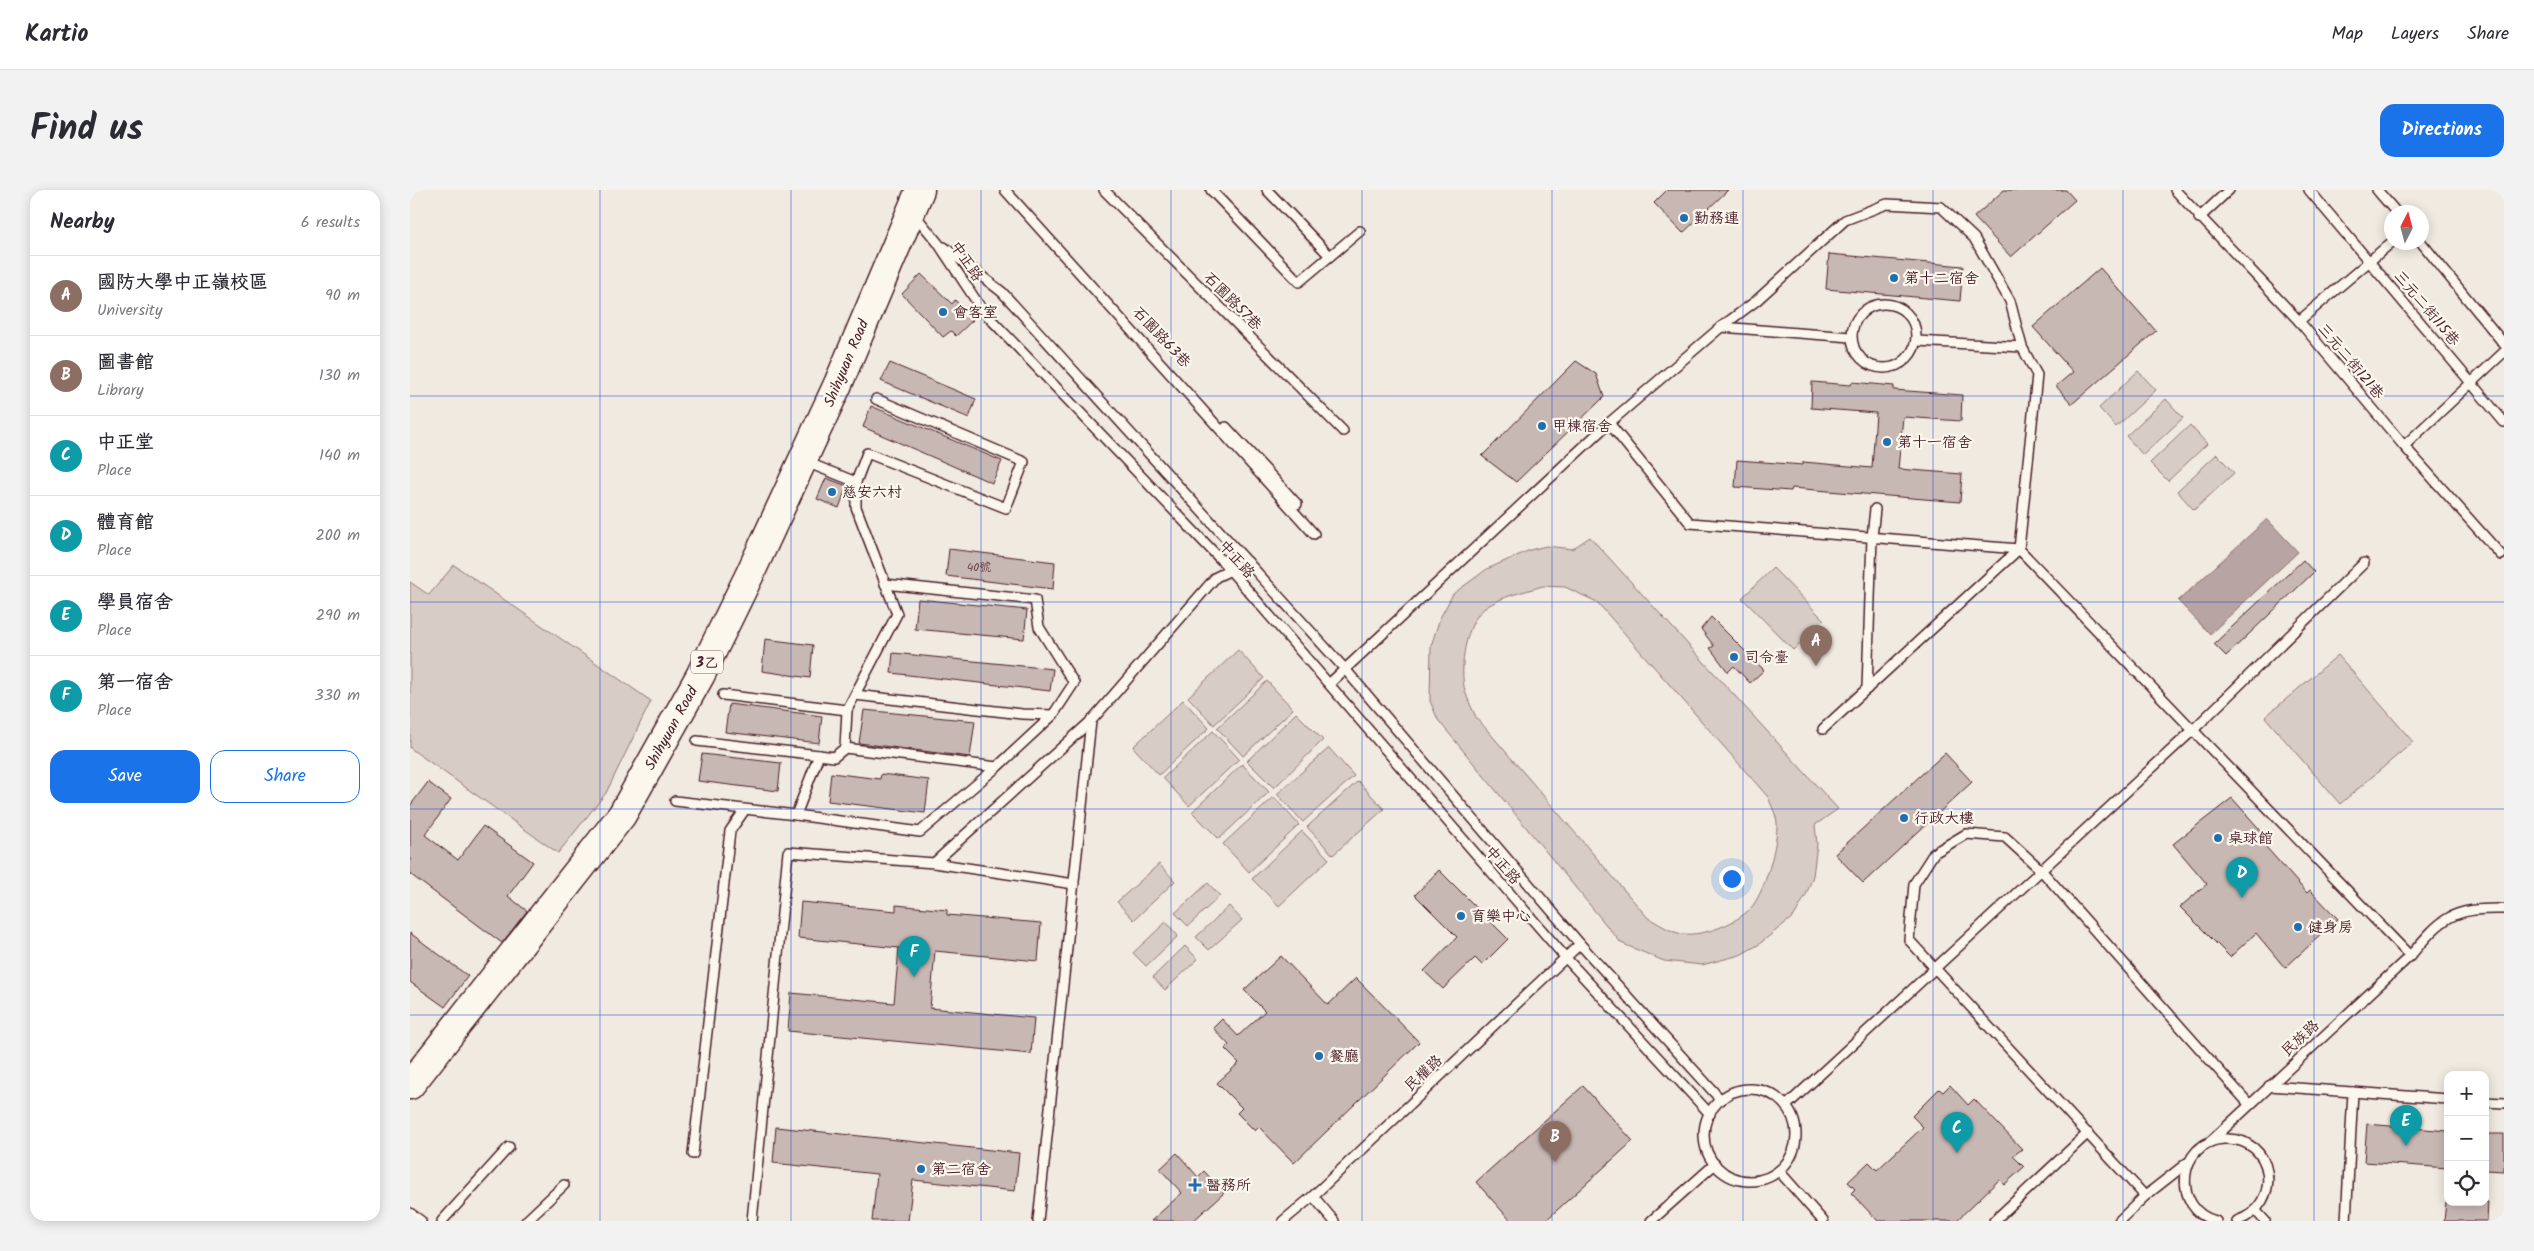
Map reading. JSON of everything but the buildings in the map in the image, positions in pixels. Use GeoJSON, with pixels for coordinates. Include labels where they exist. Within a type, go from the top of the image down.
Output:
{"type":"FeatureCollection","features":[{"type":"Feature","properties":{"kind":"main road","name":"Shihyuan Road"},"geometry":{"type":"LineString","coordinates":[[410,1085],[622,815],[700,676],[803,460],[838,384],[915,200]]}},
{"type":"Feature","properties":{"kind":"lane","name":"石園路63巷"},"geometry":{"type":"LineString","coordinates":[[1005,190],[1297,504]]}},
{"type":"Feature","properties":{"kind":"lane"},"geometry":{"type":"LineString","coordinates":[[1005,190],[1314,534]]}},
{"type":"Feature","properties":{"kind":"lane","name":"石園路57巷"},"geometry":{"type":"LineString","coordinates":[[1104,190],[1343,431]]}},
{"type":"Feature","properties":{"kind":"lane"},"geometry":{"type":"LineString","coordinates":[[1211,190],[1298,282],[1360,231]]}},
{"type":"Feature","properties":{"kind":"lane"},"geometry":{"type":"LineString","coordinates":[[1267,190],[1330,256]]}},
{"type":"Feature","properties":{"kind":"lane","name":"三元二街121巷"},"geometry":{"type":"LineString","coordinates":[[2175,190],[2199,218],[2299,321],[2404,446],[2501,555]]}},
{"type":"Feature","properties":{"kind":"lane"},"geometry":{"type":"LineString","coordinates":[[2199,218],[2229,190]]}},
{"type":"Feature","properties":{"kind":"lane","name":"三元二街115巷"},"geometry":{"type":"LineString","coordinates":[[2309,190],[2504,422]]}},
{"type":"Feature","properties":{"kind":"lane"},"geometry":{"type":"LineString","coordinates":[[2377,190],[2390,205]]}},
{"type":"Feature","properties":{"kind":"lane"},"geometry":{"type":"LineString","coordinates":[[915,200],[938,243]]}},
{"type":"Feature","properties":{"kind":"lane"},"geometry":{"type":"LineString","coordinates":[[1329,684],[1609,423],[1721,327],[1756,301],[1845,220],[1888,204],[1941,208],[1974,238],[2010,301],[2022,347],[2037,374],[2019,549],[1823,729]]}},
{"type":"Feature","properties":{"kind":"lane","name":"中正路"},"geometry":{"type":"LineString","coordinates":[[938,243],[1002,292],[1344,668],[1580,944],[1721,1100]]}},
{"type":"Feature","properties":{"kind":"lane","name":"中正路"},"geometry":{"type":"LineString","coordinates":[[938,243],[983,311],[1225,564],[1565,958],[1710,1114]]}},
{"type":"Feature","properties":{"kind":"lane"},"geometry":{"type":"LineString","coordinates":[[2299,321],[2384,249]]}},
{"type":"Feature","properties":{"kind":"lane"},"geometry":{"type":"LineString","coordinates":[[2428,250],[2504,344]]}},
{"type":"Feature","properties":{"kind":"lane"},"geometry":{"type":"LineString","coordinates":[[1884,304],[1902,309],[1909,316],[1915,323],[1917,341],[1910,358],[1894,368],[1875,368],[1860,358],[1851,337],[1854,323],[1866,309],[1884,304]]}},
{"type":"Feature","properties":{"kind":"lane"},"geometry":{"type":"LineString","coordinates":[[1721,327],[1851,337]]}},
{"type":"Feature","properties":{"kind":"lane"},"geometry":{"type":"LineString","coordinates":[[1917,341],[2022,347]]}},
{"type":"Feature","properties":{"kind":"lane"},"geometry":{"type":"LineString","coordinates":[[2404,446],[2504,352]]}},
{"type":"Feature","properties":{"kind":"lane"},"geometry":{"type":"LineString","coordinates":[[845,748],[847,710],[897,614],[856,507],[856,482],[867,454],[1006,508],[1024,462],[876,399]]}},
{"type":"Feature","properties":{"kind":"lane"},"geometry":{"type":"LineString","coordinates":[[1609,423],[1690,522],[2019,549],[2410,956]]}},
{"type":"Feature","properties":{"kind":"lane"},"geometry":{"type":"LineString","coordinates":[[803,460],[856,482]]}},
{"type":"Feature","properties":{"kind":"lane"},"geometry":{"type":"LineString","coordinates":[[1867,689],[1872,537],[1875,510]]}},
{"type":"Feature","properties":{"kind":"lane"},"geometry":{"type":"LineString","coordinates":[[934,863],[1091,721],[1216,577],[1248,562]]}},
{"type":"Feature","properties":{"kind":"lane"},"geometry":{"type":"LineString","coordinates":[[1786,1106],[2192,731],[2364,563]]}},
{"type":"Feature","properties":{"kind":"lane"},"geometry":{"type":"LineString","coordinates":[[675,801],[920,832],[997,767],[1053,715],[1074,683],[1039,627],[1035,600],[885,584]]}},
{"type":"Feature","properties":{"kind":"lane"},"geometry":{"type":"LineString","coordinates":[[723,695],[847,710]]}},
{"type":"Feature","properties":{"kind":"lane"},"geometry":{"type":"LineString","coordinates":[[855,696],[1022,714],[1053,715]]}},
{"type":"Feature","properties":{"kind":"lane"},"geometry":{"type":"LineString","coordinates":[[1038,1221],[1091,721]]}},
{"type":"Feature","properties":{"kind":"lane"},"geometry":{"type":"LineString","coordinates":[[697,741],[834,757],[845,748],[997,767]]}},
{"type":"Feature","properties":{"kind":"lane"},"geometry":{"type":"LineString","coordinates":[[796,816],[819,755]]}},
{"type":"Feature","properties":{"kind":"lane"},"geometry":{"type":"LineString","coordinates":[[692,1154],[730,831],[744,811]]}},
{"type":"Feature","properties":{"kind":"lane"},"geometry":{"type":"LineString","coordinates":[[2145,1196],[1936,967],[1909,940],[1914,884],[1934,853],[1966,834],[2005,837],[2041,870],[2249,1104]]}},
{"type":"Feature","properties":{"kind":"lane"},"geometry":{"type":"LineString","coordinates":[[752,1221],[788,852],[934,863],[1074,884]]}},
{"type":"Feature","properties":{"kind":"lane","name":"民族路"},"geometry":{"type":"LineString","coordinates":[[2188,1162],[2194,1154],[2210,1142],[2410,956],[2435,927],[2453,914],[2475,908],[2504,909]]}},
{"type":"Feature","properties":{"kind":"lane","name":"民權路"},"geometry":{"type":"LineString","coordinates":[[1283,1221],[1313,1196],[1580,944]]}},
{"type":"Feature","properties":{"kind":"lane"},"geometry":{"type":"LineString","coordinates":[[2269,1086],[2444,1099]]}},
{"type":"Feature","properties":{"kind":"lane"},"geometry":{"type":"LineString","coordinates":[[1747,1090],[1762,1091],[1775,1097],[1786,1106],[1793,1119],[1796,1132],[1795,1147],[1789,1160],[1780,1171],[1767,1178],[1753,1181],[1739,1180],[1725,1174],[1715,1164],[1708,1153],[1704,1140],[1705,1126],[1710,1114],[1721,1100],[1733,1092],[1747,1090]]}},
{"type":"Feature","properties":{"kind":"lane"},"geometry":{"type":"LineString","coordinates":[[2346,1221],[2353,1092]]}},
{"type":"Feature","properties":{"kind":"lane"},"geometry":{"type":"LineString","coordinates":[[2489,1102],[2504,1103]]}},
{"type":"Feature","properties":{"kind":"lane"},"geometry":{"type":"LineString","coordinates":[[1994,1221],[2088,1134]]}},
{"type":"Feature","properties":{"kind":"lane"},"geometry":{"type":"LineString","coordinates":[[2210,1142],[2224,1138],[2239,1140],[2252,1147],[2262,1157],[2267,1171],[2268,1185],[2264,1199],[2256,1211],[2237,1221]]}},
{"type":"Feature","properties":{"kind":"lane"},"geometry":{"type":"LineString","coordinates":[[442,1221],[509,1147]]}},
{"type":"Feature","properties":{"kind":"lane"},"geometry":{"type":"LineString","coordinates":[[2119,1221],[2145,1196],[2188,1162]]}},
{"type":"Feature","properties":{"kind":"lane"},"geometry":{"type":"LineString","coordinates":[[2188,1162],[2185,1182],[2190,1202],[2198,1212],[2212,1220]]}},
{"type":"Feature","properties":{"kind":"lane"},"geometry":{"type":"LineString","coordinates":[[1651,1221],[1715,1164]]}},
{"type":"Feature","properties":{"kind":"lane"},"geometry":{"type":"LineString","coordinates":[[1780,1171],[1823,1221]]}},
{"type":"Feature","properties":{"kind":"lane"},"geometry":{"type":"LineString","coordinates":[[526,1221],[564,1185]]}},
{"type":"Feature","properties":{"kind":"lane"},"geometry":{"type":"LineString","coordinates":[[1313,1196],[1334,1221]]}},
{"type":"Feature","properties":{"kind":"lane"},"geometry":{"type":"LineString","coordinates":[[2256,1211],[2265,1221]]}},
{"type":"Feature","properties":{"kind":"lane"},"geometry":{"type":"LineString","coordinates":[[410,1213],[421,1221]]}},
{"type":"Feature","properties":{"kind":"shaded area"},"geometry":{"type":"Polygon","coordinates":[[[2138,371],[2156,390],[2116,427],[2099,408],[2138,371]]]}},
{"type":"Feature","properties":{"kind":"shaded area"},"geometry":{"type":"Polygon","coordinates":[[[2166,399],[2183,418],[2143,455],[2126,436],[2166,399]]]}},
{"type":"Feature","properties":{"kind":"shaded area"},"geometry":{"type":"Polygon","coordinates":[[[2190,425],[2207,444],[2168,481],[2150,463],[2190,425]]]}},
{"type":"Feature","properties":{"kind":"shaded area"},"geometry":{"type":"Polygon","coordinates":[[[2217,454],[2234,473],[2194,510],[2177,491],[2217,454]]]}},
{"type":"Feature","properties":{"kind":"shaded area"},"geometry":{"type":"Polygon","coordinates":[[[2267,519],[2298,552],[2210,634],[2178,601],[2267,519]]]}},
{"type":"Feature","properties":{"kind":"shaded area"},"geometry":{"type":"Polygon","coordinates":[[[1590,537],[1838,809],[1815,825],[1817,844],[1813,876],[1806,895],[1794,916],[1758,945],[1740,955],[1702,965],[1664,961],[1621,943],[1438,720],[1430,701],[1431,646],[1440,618],[1453,594],[1487,569],[1530,550],[1546,546],[1572,549],[1590,537]],[[1543,586],[1513,595],[1498,600],[1478,615],[1468,635],[1463,659],[1465,691],[1476,717],[1648,918],[1670,930],[1683,934],[1709,931],[1728,924],[1744,914],[1756,902],[1770,868],[1777,822],[1768,797],[1597,602],[1565,587],[1543,586]]]}},
{"type":"Feature","properties":{"kind":"shaded area"},"geometry":{"type":"Polygon","coordinates":[[[454,565],[651,701],[606,793],[558,853],[410,748],[410,582],[429,595],[454,565]]]}},
{"type":"Feature","properties":{"kind":"shaded area"},"geometry":{"type":"Polygon","coordinates":[[[1773,568],[1824,620],[1793,650],[1742,598],[1773,568]]]}},
{"type":"Feature","properties":{"kind":"shaded area"},"geometry":{"type":"Polygon","coordinates":[[[1238,650],[1264,678],[1214,725],[1188,697],[1238,650]]]}},
{"type":"Feature","properties":{"kind":"shaded area"},"geometry":{"type":"Polygon","coordinates":[[[2338,655],[2413,742],[2340,804],[2265,717],[2338,655]]]}},
{"type":"Feature","properties":{"kind":"shaded area"},"geometry":{"type":"Polygon","coordinates":[[[1267,681],[1293,709],[1243,756],[1217,728],[1267,681]]]}},
{"type":"Feature","properties":{"kind":"shaded area"},"geometry":{"type":"Polygon","coordinates":[[[1183,700],[1209,728],[1159,775],[1133,747],[1183,700]]]}},
{"type":"Feature","properties":{"kind":"shaded area"},"geometry":{"type":"Polygon","coordinates":[[[1296,713],[1323,740],[1274,788],[1247,761],[1296,713]]]}},
{"type":"Feature","properties":{"kind":"shaded area"},"geometry":{"type":"Polygon","coordinates":[[[1213,731],[1239,759],[1189,806],[1163,778],[1213,731]]]}},
{"type":"Feature","properties":{"kind":"shaded area"},"geometry":{"type":"Polygon","coordinates":[[[1329,748],[1354,776],[1303,822],[1277,794],[1329,748]]]}},
{"type":"Feature","properties":{"kind":"shaded area"},"geometry":{"type":"Polygon","coordinates":[[[1242,764],[1269,792],[1219,839],[1192,812],[1242,764]]]}},
{"type":"Feature","properties":{"kind":"shaded area"},"geometry":{"type":"Polygon","coordinates":[[[1358,781],[1384,809],[1333,855],[1307,827],[1358,781]]]}},
{"type":"Feature","properties":{"kind":"shaded area"},"geometry":{"type":"Polygon","coordinates":[[[1274,797],[1299,825],[1249,872],[1223,844],[1274,797]]]}},
{"type":"Feature","properties":{"kind":"shaded area"},"geometry":{"type":"Polygon","coordinates":[[[1302,831],[1329,859],[1279,906],[1252,879],[1302,831]]]}},
{"type":"Feature","properties":{"kind":"shaded area"},"geometry":{"type":"Polygon","coordinates":[[[1159,864],[1175,881],[1134,920],[1117,902],[1159,864]]]}},
{"type":"Feature","properties":{"kind":"shaded area"},"geometry":{"type":"Polygon","coordinates":[[[1208,883],[1220,896],[1188,926],[1175,913],[1208,883]]]}},
{"type":"Feature","properties":{"kind":"shaded area"},"geometry":{"type":"Polygon","coordinates":[[[1229,906],[1242,920],[1209,950],[1196,937],[1229,906]]]}},
{"type":"Feature","properties":{"kind":"shaded area"},"geometry":{"type":"Polygon","coordinates":[[[1166,922],[1178,936],[1146,966],[1133,953],[1166,922]]]}},
{"type":"Feature","properties":{"kind":"shaded area"},"geometry":{"type":"Polygon","coordinates":[[[1185,946],[1198,959],[1165,990],[1153,977],[1185,946]]]}},
{"type":"Feature","properties":{"kind":"place","name":"勤務連"},"geometry":{"type":"Point","coordinates":[1684,218]}},
{"type":"Feature","properties":{"kind":"place","name":"第十二宿舍"},"geometry":{"type":"Point","coordinates":[1894,278]}},
{"type":"Feature","properties":{"kind":"place","name":"會客室"},"geometry":{"type":"Point","coordinates":[943,312]}},
{"type":"Feature","properties":{"kind":"place","name":"甲棟宿舍"},"geometry":{"type":"Point","coordinates":[1542,426]}},
{"type":"Feature","properties":{"kind":"place","name":"第十一宿舍"},"geometry":{"type":"Point","coordinates":[1887,442]}},
{"type":"Feature","properties":{"kind":"place","name":"慈安六村"},"geometry":{"type":"Point","coordinates":[832,492]}},
{"type":"Feature","properties":{"kind":"place","name":"司令臺"},"geometry":{"type":"Point","coordinates":[1734,657]}},
{"type":"Feature","properties":{"kind":"place","name":"國防大學中正嶺校區"},"geometry":{"type":"Point","coordinates":[1816,666]}},
{"type":"Feature","properties":{"kind":"place","name":"行政大樓"},"geometry":{"type":"Point","coordinates":[1904,818]}},
{"type":"Feature","properties":{"kind":"place","name":"桌球館"},"geometry":{"type":"Point","coordinates":[2218,838]}},
{"type":"Feature","properties":{"kind":"place","name":"體育館"},"geometry":{"type":"Point","coordinates":[2242,898]}},
{"type":"Feature","properties":{"kind":"place","name":"育樂中心"},"geometry":{"type":"Point","coordinates":[1461,916]}},
{"type":"Feature","properties":{"kind":"place","name":"健身房"},"geometry":{"type":"Point","coordinates":[2298,927]}},
{"type":"Feature","properties":{"kind":"place","name":"第一宿舍"},"geometry":{"type":"Point","coordinates":[914,977]}},
{"type":"Feature","properties":{"kind":"place","name":"餐廳"},"geometry":{"type":"Point","coordinates":[1319,1056]}},
{"type":"Feature","properties":{"kind":"place","name":"學員宿舍"},"geometry":{"type":"Point","coordinates":[2406,1146]}},
{"type":"Feature","properties":{"kind":"place","name":"中正堂"},"geometry":{"type":"Point","coordinates":[1957,1153]}},
{"type":"Feature","properties":{"kind":"place","name":"圖書館"},"geometry":{"type":"Point","coordinates":[1555,1162]}},
{"type":"Feature","properties":{"kind":"place","name":"第二宿舍"},"geometry":{"type":"Point","coordinates":[921,1169]}},
{"type":"Feature","properties":{"kind":"place","name":"醫務所"},"geometry":{"type":"Point","coordinates":[1195,1185]}}]}
